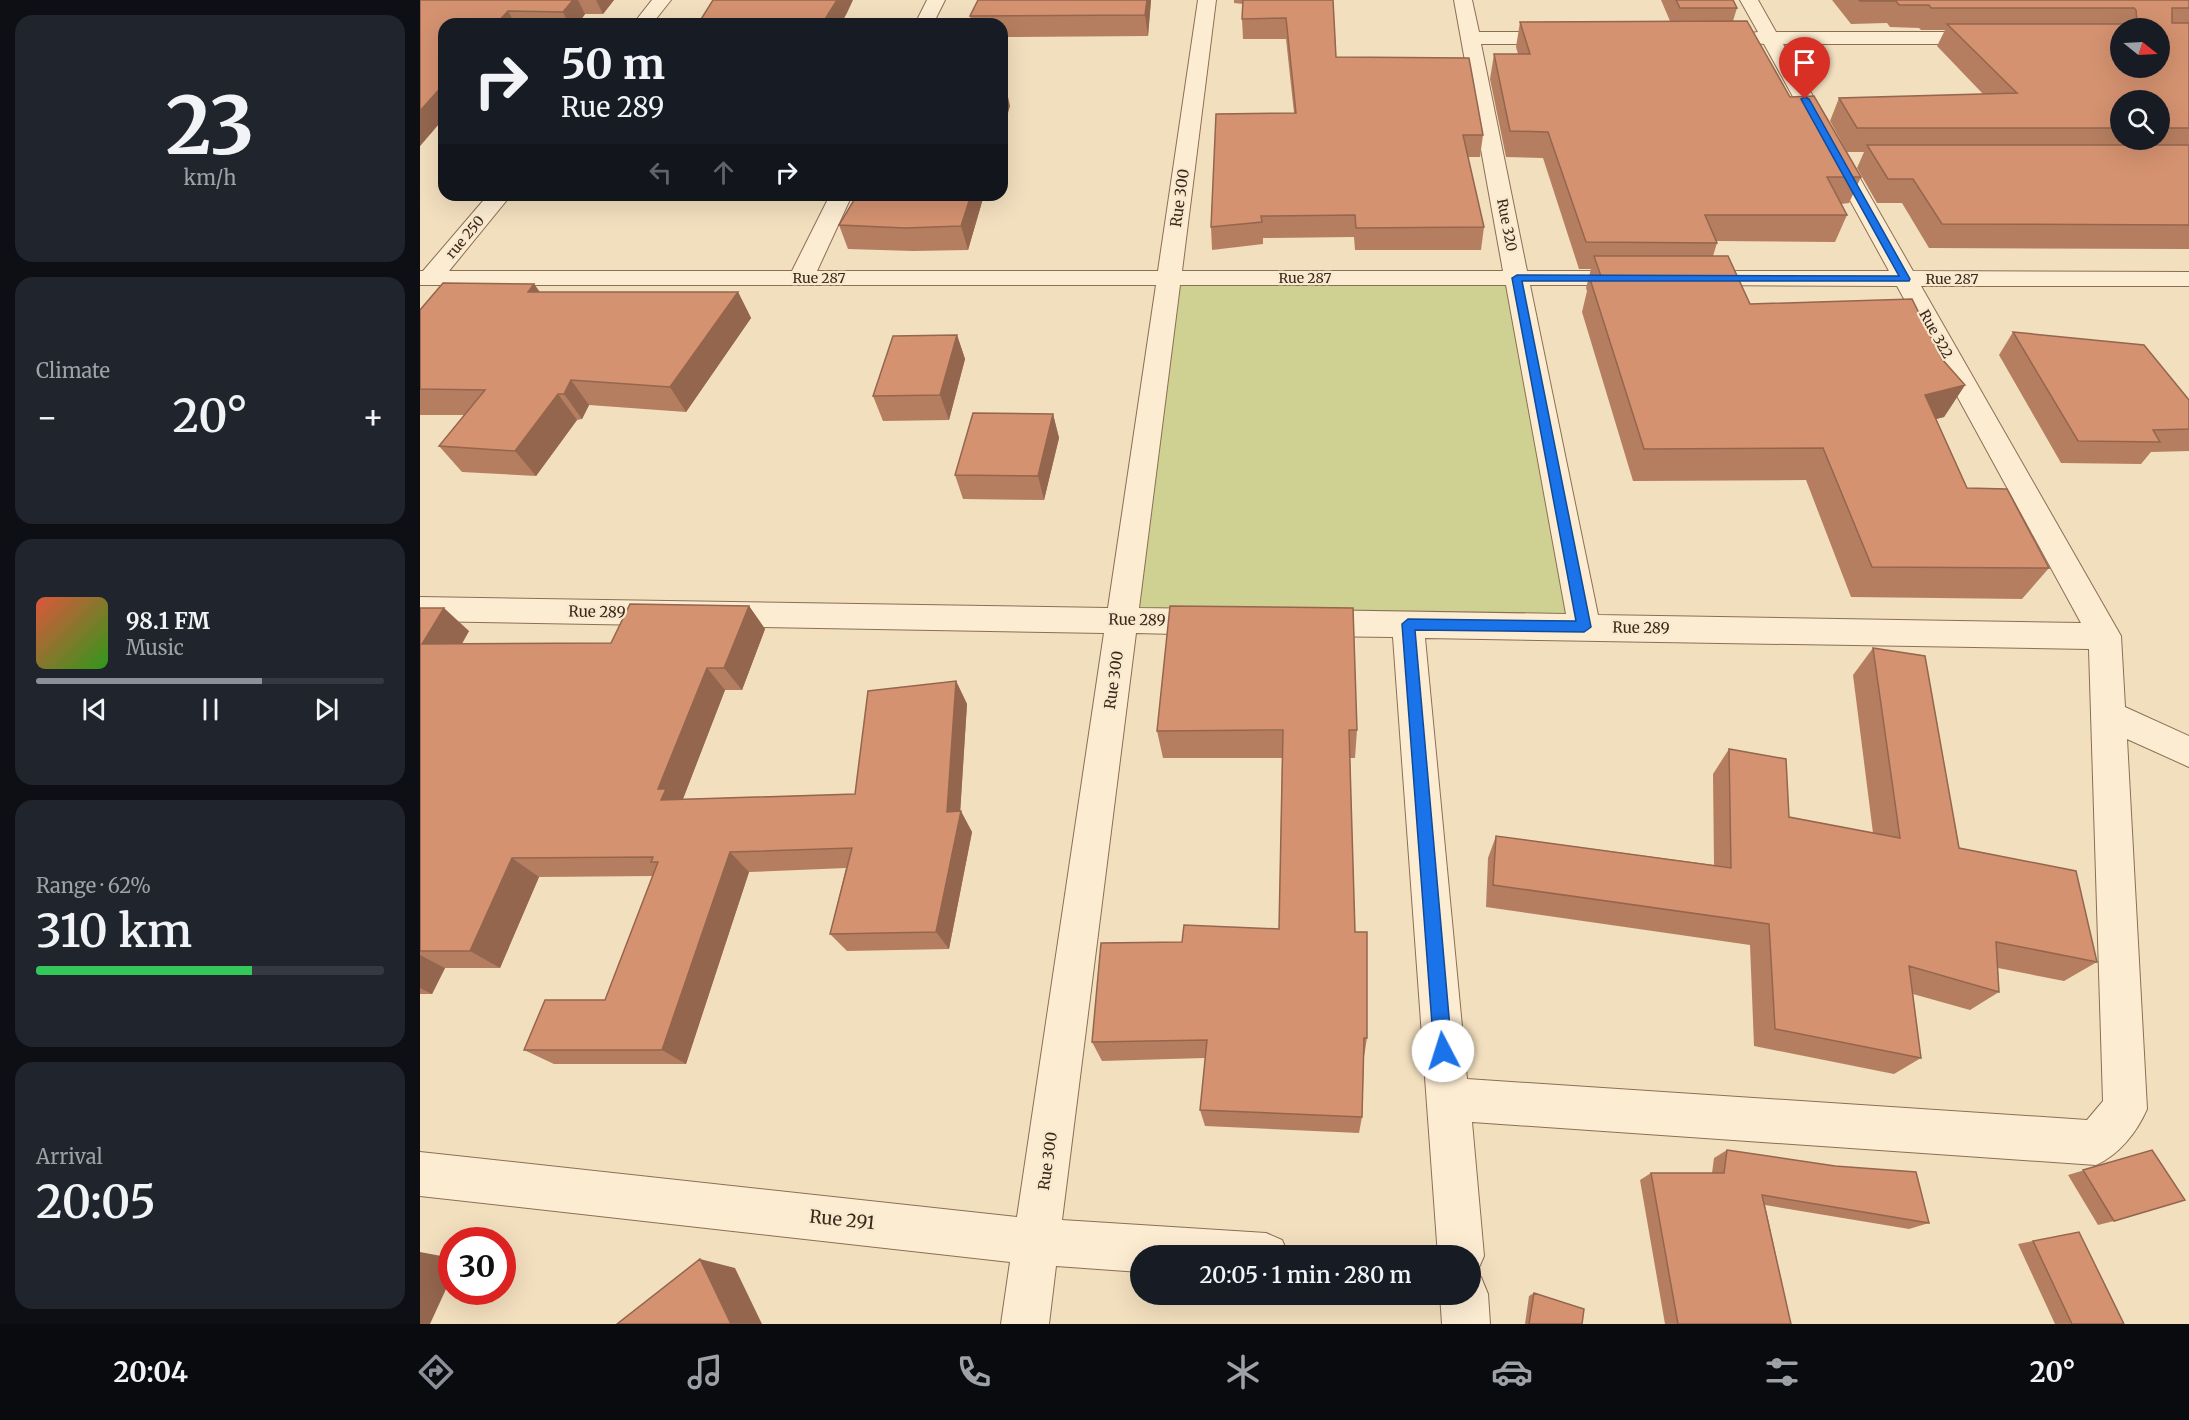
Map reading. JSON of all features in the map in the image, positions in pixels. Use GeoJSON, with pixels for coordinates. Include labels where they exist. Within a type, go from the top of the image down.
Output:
{"type":"FeatureCollection","features":[{"type":"Feature","properties":{"kind":"street"},"geometry":{"type":"LineString","coordinates":[[647,18],[662,0]]}},
{"type":"Feature","properties":{"kind":"street"},"geometry":{"type":"LineString","coordinates":[[927,18],[936,0]]}},
{"type":"Feature","properties":{"kind":"street","name":"Rue 300"},"geometry":{"type":"LineString","coordinates":[[1025,1324],[1207,0]]}},
{"type":"Feature","properties":{"kind":"street","name":"Rue 320"},"geometry":{"type":"LineString","coordinates":[[1463,0],[1584,627]]}},
{"type":"Feature","properties":{"kind":"street","name":"Rue 322"},"geometry":{"type":"LineString","coordinates":[[1749,0],[1771,38],[1851,160],[1905,279],[2105,636]]}},
{"type":"Feature","properties":{"kind":"street"},"geometry":{"type":"LineString","coordinates":[[1470,38],[1574,38]]}},
{"type":"Feature","properties":{"kind":"street"},"geometry":{"type":"LineString","coordinates":[[1736,38],[2004,38]]}},
{"type":"Feature","properties":{"kind":"street","name":"rue 250"},"geometry":{"type":"LineString","coordinates":[[425,278],[495,201]]}},
{"type":"Feature","properties":{"kind":"street"},"geometry":{"type":"LineString","coordinates":[[801,278],[839,201]]}},
{"type":"Feature","properties":{"kind":"street","name":"Rue 287"},"geometry":{"type":"LineString","coordinates":[[425,278],[2189,279]]}},
{"type":"Feature","properties":{"kind":"street","name":"Rue 289"},"geometry":{"type":"LineString","coordinates":[[420,609],[1242,622]]}},
{"type":"Feature","properties":{"kind":"street","name":"Rue 289"},"geometry":{"type":"LineString","coordinates":[[1277,622],[2105,636]]}},
{"type":"Feature","properties":{"kind":"street"},"geometry":{"type":"LineString","coordinates":[[1408,624],[1460,1245]]}},
{"type":"Feature","properties":{"kind":"street"},"geometry":{"type":"LineString","coordinates":[[1447,1099],[2096,1143],[2125,1109],[2105,636]]}},
{"type":"Feature","properties":{"kind":"street"},"geometry":{"type":"LineString","coordinates":[[2109,715],[2182,749]]}},
{"type":"Feature","properties":{"kind":"street","name":"Rue 291"},"geometry":{"type":"LineString","coordinates":[[420,1174],[1037,1242],[1130,1248]]}},
{"type":"Feature","properties":{"kind":"street"},"geometry":{"type":"LineString","coordinates":[[1465,1305],[1466,1324]]}},
{"type":"Feature","properties":{"kind":"green space"},"geometry":{"type":"Polygon","coordinates":[[[1169,278],[1517,278],[1584,627],[1122,620],[1169,278]]]}},
{"type":"Feature","properties":{"kind":"building"},"geometry":{"type":"Polygon","coordinates":[[[420,0],[573,0],[563,12],[508,11],[502,18],[438,18],[438,91],[420,111],[420,0]]]}},
{"type":"Feature","properties":{"kind":"building"},"geometry":{"type":"Polygon","coordinates":[[[713,0],[837,0],[826,18],[702,18],[713,0]]]}},
{"type":"Feature","properties":{"kind":"building"},"geometry":{"type":"Polygon","coordinates":[[[978,0],[1147,0],[1145,15],[970,16],[978,0]]]}},
{"type":"Feature","properties":{"kind":"building"},"geometry":{"type":"Polygon","coordinates":[[[1243,0],[1333,0],[1336,57],[1469,58],[1483,135],[1463,135],[1484,227],[1356,228],[1355,215],[1261,216],[1262,222],[1211,227],[1216,114],[1296,113],[1286,18],[1242,19],[1243,0]]]}},
{"type":"Feature","properties":{"kind":"building"},"geometry":{"type":"Polygon","coordinates":[[[1676,0],[1733,0],[1737,8],[1680,8],[1676,0]]]}},
{"type":"Feature","properties":{"kind":"building"},"geometry":{"type":"Polygon","coordinates":[[[1859,0],[2189,0],[2189,8],[2172,8],[2172,23],[2189,23],[2189,128],[2170,128],[2170,90],[2110,90],[2110,128],[1857,128],[1839,98],[2017,93],[1947,24],[2110,24],[2110,78],[2170,78],[2170,18],[2137,18],[2134,8],[1931,8],[1929,5],[1899,5],[1896,1],[1859,0]]]}},
{"type":"Feature","properties":{"kind":"building"},"geometry":{"type":"Polygon","coordinates":[[[1747,21],[1790,97],[1814,96],[1861,177],[1827,177],[1847,215],[1705,215],[1717,243],[1586,242],[1548,132],[1510,131],[1494,54],[1530,54],[1520,22],[1747,21]]]}},
{"type":"Feature","properties":{"kind":"building"},"geometry":{"type":"Polygon","coordinates":[[[1867,145],[2110,145],[2110,150],[2170,150],[2170,145],[2189,145],[2189,225],[1942,224],[1913,179],[1888,179],[1867,145]]]}},
{"type":"Feature","properties":{"kind":"building"},"geometry":{"type":"Polygon","coordinates":[[[853,201],[969,201],[961,226],[905,228],[839,225],[853,201]]]}},
{"type":"Feature","properties":{"kind":"building"},"geometry":{"type":"Polygon","coordinates":[[[1594,256],[1728,256],[1750,304],[1912,299],[1942,359],[1965,385],[1925,395],[1967,488],[2007,489],[2049,568],[1872,567],[1823,448],[1644,449],[1590,279],[1602,279],[1594,256]]]}},
{"type":"Feature","properties":{"kind":"building"},"geometry":{"type":"Polygon","coordinates":[[[443,283],[534,284],[528,292],[738,292],[670,387],[571,380],[564,394],[558,394],[515,451],[439,446],[485,390],[420,389],[420,310],[443,283]]]}},
{"type":"Feature","properties":{"kind":"building"},"geometry":{"type":"Polygon","coordinates":[[[2013,332],[2144,345],[2189,400],[2189,429],[2153,430],[2160,442],[2078,441],[2013,332]]]}},
{"type":"Feature","properties":{"kind":"building"},"geometry":{"type":"Polygon","coordinates":[[[957,335],[940,395],[873,396],[893,336],[957,335]]]}},
{"type":"Feature","properties":{"kind":"building"},"geometry":{"type":"Polygon","coordinates":[[[973,413],[1053,414],[1038,476],[955,475],[973,413]]]}},
{"type":"Feature","properties":{"kind":"building"},"geometry":{"type":"Polygon","coordinates":[[[630,604],[749,606],[724,668],[707,668],[658,789],[666,789],[661,800],[855,794],[868,691],[956,681],[947,812],[961,811],[936,932],[830,934],[852,848],[730,852],[662,1050],[524,1050],[545,1000],[605,1000],[658,862],[651,862],[653,857],[512,858],[470,951],[420,951],[420,608],[444,608],[422,644],[611,643],[630,604]]]}},
{"type":"Feature","properties":{"kind":"building"},"geometry":{"type":"Polygon","coordinates":[[[1170,606],[1353,608],[1357,730],[1349,730],[1355,932],[1367,932],[1367,1038],[1364,1038],[1362,1117],[1200,1110],[1207,1040],[1092,1042],[1101,943],[1182,942],[1184,925],[1279,929],[1283,730],[1157,731],[1170,606]]]}},
{"type":"Feature","properties":{"kind":"building"},"geometry":{"type":"Polygon","coordinates":[[[1873,648],[1925,656],[1959,848],[2076,871],[2097,962],[1996,942],[1999,992],[1909,966],[1921,1058],[1775,1029],[1769,924],[1493,885],[1496,836],[1731,868],[1729,749],[1786,759],[1789,817],[1900,838],[1873,648]]]}},
{"type":"Feature","properties":{"kind":"building"},"geometry":{"type":"Polygon","coordinates":[[[1727,1150],[1835,1166],[1916,1172],[1929,1223],[1762,1195],[1791,1324],[1678,1324],[1651,1173],[1724,1173],[1727,1150]]]}},
{"type":"Feature","properties":{"kind":"building"},"geometry":{"type":"Polygon","coordinates":[[[2152,1150],[2185,1200],[2114,1221],[2083,1170],[2152,1150]]]}},
{"type":"Feature","properties":{"kind":"building"},"geometry":{"type":"Polygon","coordinates":[[[2079,1232],[2124,1324],[2072,1324],[2033,1241],[2079,1232]]]}},
{"type":"Feature","properties":{"kind":"building"},"geometry":{"type":"Polygon","coordinates":[[[700,1259],[731,1324],[617,1324],[700,1259]]]}},
{"type":"Feature","properties":{"kind":"building"},"geometry":{"type":"Polygon","coordinates":[[[1534,1293],[1584,1309],[1582,1324],[1529,1324],[1534,1293]]]}},
{"type":"Feature","properties":{"kind":"route"},"geometry":{"type":"LineString","coordinates":[[1443,1051],[1408,624],[1584,627],[1517,278],[1905,279],[1805,99]]}}]}
